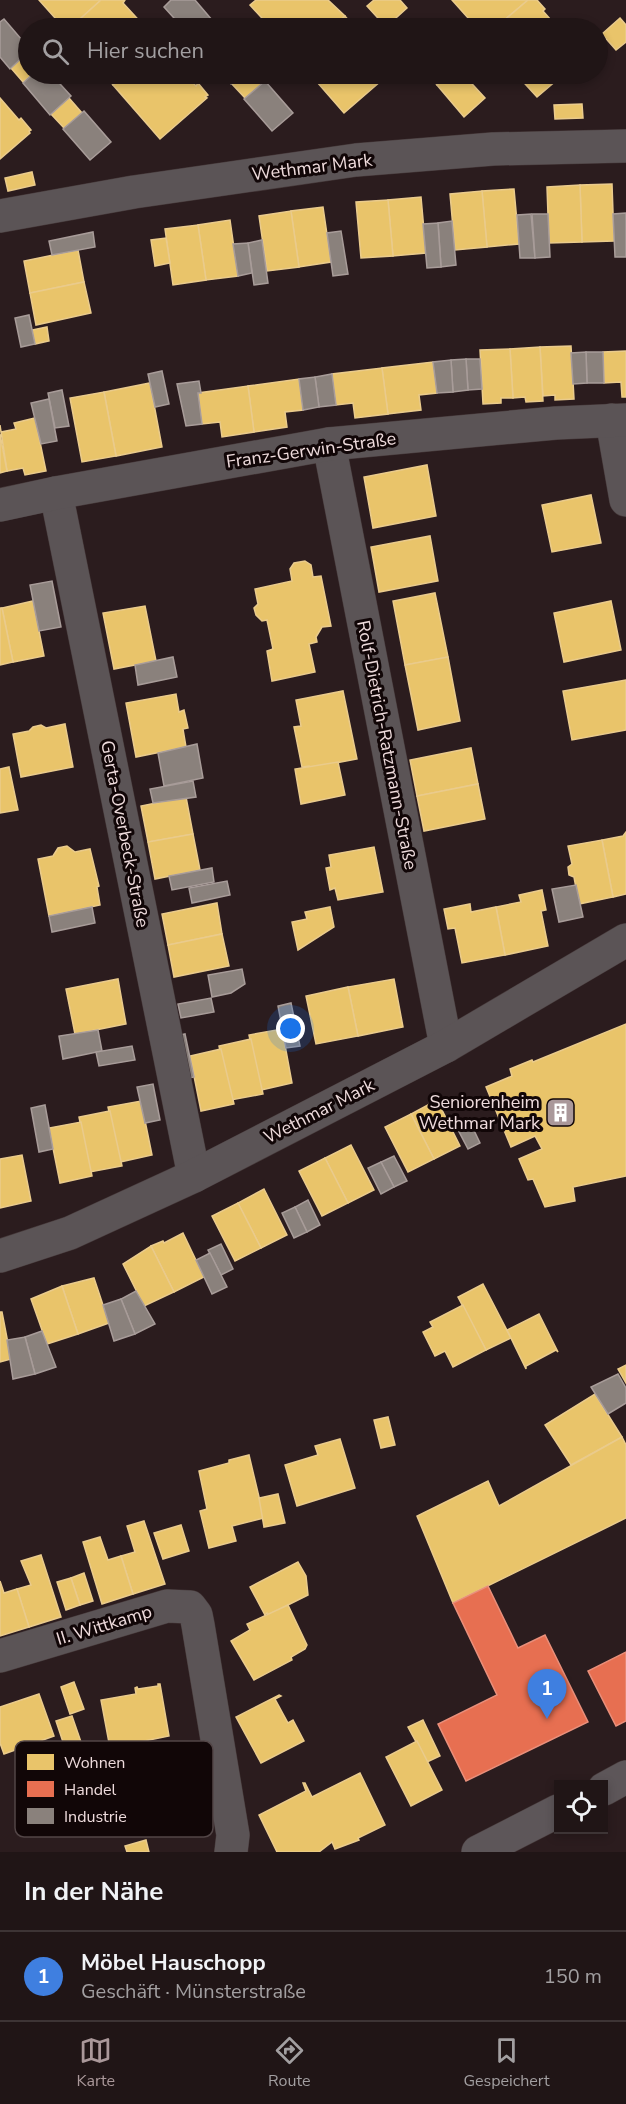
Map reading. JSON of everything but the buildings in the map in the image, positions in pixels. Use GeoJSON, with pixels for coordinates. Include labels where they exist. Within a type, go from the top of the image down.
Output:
{"type":"FeatureCollection","features":[{"type":"Feature","properties":{"kind":"main road"},"geometry":{"type":"LineString","coordinates":[[608,1787],[626,1778]]}},
{"type":"Feature","properties":{"kind":"main road"},"geometry":{"type":"LineString","coordinates":[[478,1852],[554,1813]]}},
{"type":"Feature","properties":{"kind":"street","name":"Wethmar Mark"},"geometry":{"type":"LineString","coordinates":[[0,216],[134,192],[356,160],[492,149],[626,146]]}},
{"type":"Feature","properties":{"kind":"street","name":"Franz-Gerwin-Straße"},"geometry":{"type":"LineString","coordinates":[[0,505],[329,444],[619,420]]}},
{"type":"Feature","properties":{"kind":"street"},"geometry":{"type":"LineString","coordinates":[[619,420],[626,500]]}},
{"type":"Feature","properties":{"kind":"street","name":"Rolf-Dietrich-Ratzmann-Straße"},"geometry":{"type":"LineString","coordinates":[[329,444],[446,1046]]}},
{"type":"Feature","properties":{"kind":"street","name":"Gerta-Overbeck-Straße"},"geometry":{"type":"LineString","coordinates":[[56,493],[194,1176]]}},
{"type":"Feature","properties":{"kind":"street","name":"Wethmar Mark"},"geometry":{"type":"LineString","coordinates":[[0,1256],[70,1233],[194,1176],[446,1046],[626,940]]}},
{"type":"Feature","properties":{"kind":"street","name":"II. Wittkamp"},"geometry":{"type":"LineString","coordinates":[[0,1656],[167,1606],[190,1607],[196,1615],[198,1625],[233,1835],[231,1852]]}},
{"type":"Feature","properties":{"kind":"place","name":"Seniorenheim Wethmar Mark"},"geometry":{"type":"Point","coordinates":[561,1112]}},
{"type":"Feature","properties":{"kind":"place","name":"Möbel Hauschopp"},"geometry":{"type":"Point","coordinates":[547,1719]}}]}
